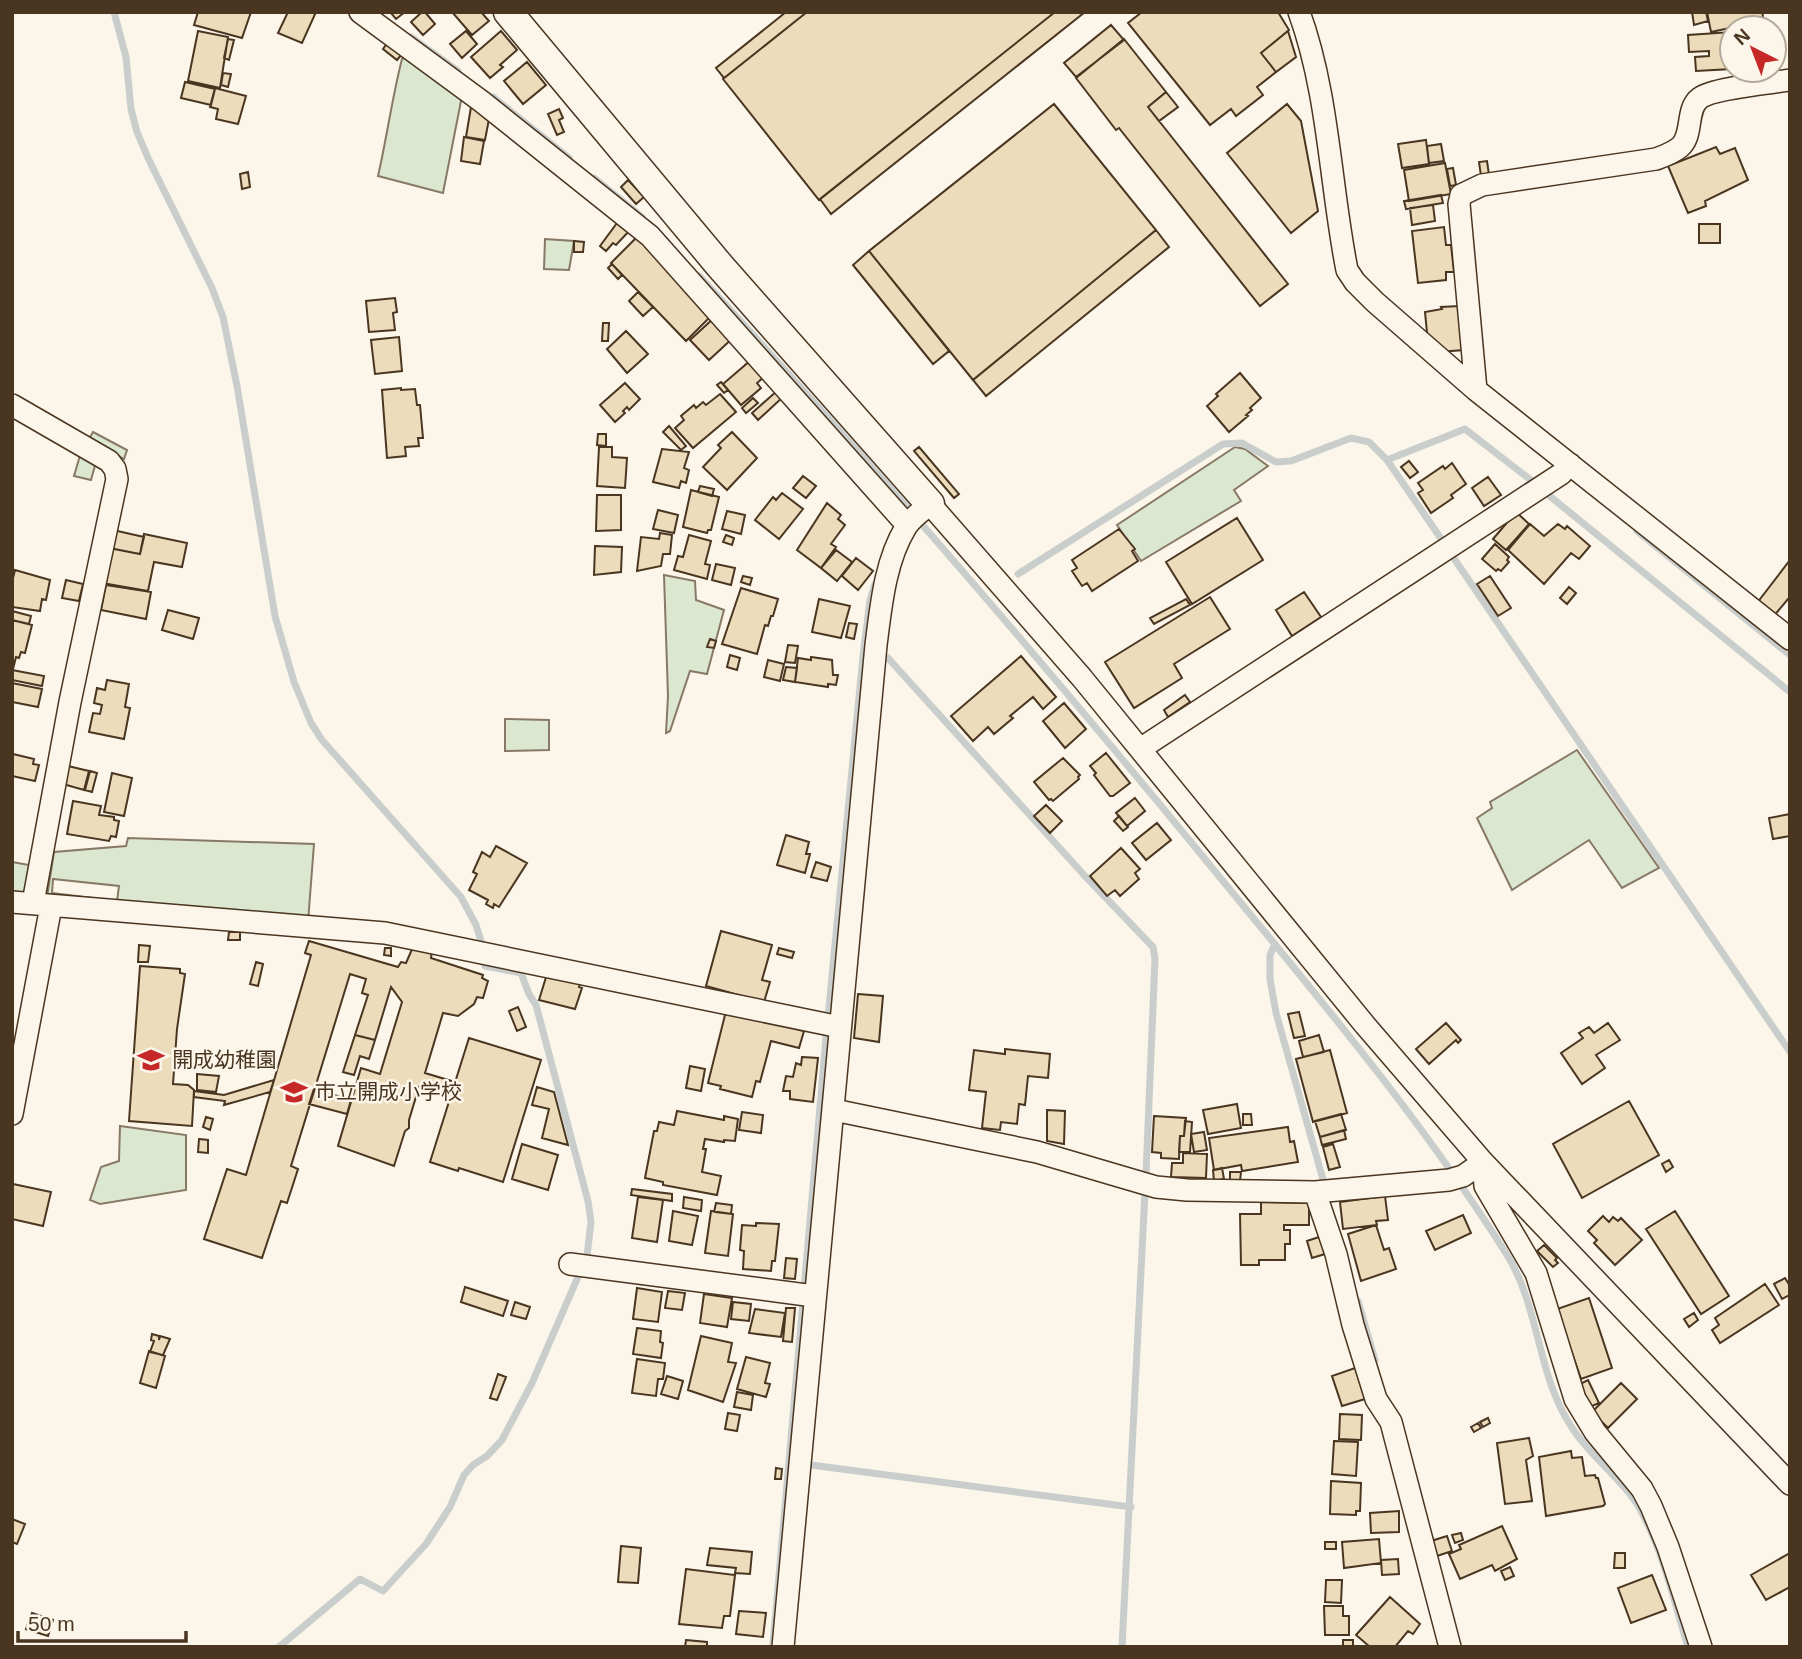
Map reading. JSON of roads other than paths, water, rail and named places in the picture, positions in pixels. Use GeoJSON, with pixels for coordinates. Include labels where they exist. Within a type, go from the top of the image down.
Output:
{"type":"FeatureCollection","features":[{"type":"Feature","properties":{"kind":"street"},"geometry":{"type":"LineString","coordinates":[[360,12],[481,101],[650,236],[910,516],[1082,678],[1365,1025],[1483,1162],[1790,1484]]}},
{"type":"Feature","properties":{"kind":"street"},"geometry":{"type":"LineString","coordinates":[[508,12],[720,266],[910,516]]}},
{"type":"Feature","properties":{"kind":"street"},"geometry":{"type":"LineString","coordinates":[[1299,12],[1309,38],[1348,270],[1355,282],[1375,303],[1565,469],[1790,639]]}},
{"type":"Feature","properties":{"kind":"street"},"geometry":{"type":"LineString","coordinates":[[1476,390],[1459,204],[1461,195],[1482,185],[1656,159],[1681,146],[1688,135],[1694,105],[1700,98],[1714,93],[1790,80]]}},
{"type":"Feature","properties":{"kind":"street"},"geometry":{"type":"LineString","coordinates":[[12,405],[109,461],[117,479],[70,702],[32,904],[12,1114]]}},
{"type":"Feature","properties":{"kind":"street"},"geometry":{"type":"LineString","coordinates":[[1140,749],[1565,469]]}},
{"type":"Feature","properties":{"kind":"street"},"geometry":{"type":"LineString","coordinates":[[783,1647],[807,1295],[834,1110],[831,1025],[884,589],[910,516]]}},
{"type":"Feature","properties":{"kind":"street"},"geometry":{"type":"LineString","coordinates":[[32,904],[385,933],[831,1025]]}},
{"type":"Feature","properties":{"kind":"street"},"geometry":{"type":"LineString","coordinates":[[834,1110],[1037,1152],[1156,1187],[1209,1191],[1315,1192],[1456,1178],[1483,1162]]}},
{"type":"Feature","properties":{"kind":"street"},"geometry":{"type":"LineString","coordinates":[[1483,1162],[1485,1186],[1536,1273],[1575,1399],[1595,1432],[1642,1489],[1651,1506],[1668,1547],[1701,1647]]}},
{"type":"Feature","properties":{"kind":"street"},"geometry":{"type":"LineString","coordinates":[[1315,1192],[1336,1254],[1353,1325],[1376,1399],[1391,1422],[1450,1647]]}},
{"type":"Feature","properties":{"kind":"street"},"geometry":{"type":"LineString","coordinates":[[579,1265],[807,1295]]}},
{"type":"Feature","properties":{"kind":"waterway"},"geometry":{"type":"LineString","coordinates":[[114,12],[126,57],[131,109],[137,132],[212,288],[223,317],[275,616],[294,682],[311,723],[322,740],[461,897],[476,925],[482,944]]}},
{"type":"Feature","properties":{"kind":"waterway"},"geometry":{"type":"LineString","coordinates":[[411,37],[458,71]]}},
{"type":"Feature","properties":{"kind":"waterway"},"geometry":{"type":"LineString","coordinates":[[493,97],[569,158]]}},
{"type":"Feature","properties":{"kind":"waterway"},"geometry":{"type":"LineString","coordinates":[[594,178],[642,217]]}},
{"type":"Feature","properties":{"kind":"waterway"},"geometry":{"type":"LineString","coordinates":[[699,276],[891,489],[1078,706],[1320,1000],[1436,1150],[1518,1275],[1550,1382],[1569,1423],[1640,1509],[1662,1559],[1688,1647]]}},
{"type":"Feature","properties":{"kind":"waterway"},"geometry":{"type":"LineString","coordinates":[[1387,460],[1465,429],[1532,481]]}},
{"type":"Feature","properties":{"kind":"waterway"},"geometry":{"type":"LineString","coordinates":[[1018,574],[1223,444],[1242,443],[1276,462],[1291,461],[1351,438],[1369,442],[1387,460],[1444,543]]}},
{"type":"Feature","properties":{"kind":"waterway"},"geometry":{"type":"LineString","coordinates":[[1546,493],[1790,692]]}},
{"type":"Feature","properties":{"kind":"waterway"},"geometry":{"type":"LineString","coordinates":[[1637,531],[1790,655]]}},
{"type":"Feature","properties":{"kind":"waterway"},"geometry":{"type":"LineString","coordinates":[[1451,554],[1790,1052]]}},
{"type":"Feature","properties":{"kind":"waterway"},"geometry":{"type":"LineString","coordinates":[[773,1644],[826,1038],[863,656],[870,600],[875,584]]}},
{"type":"Feature","properties":{"kind":"waterway"},"geometry":{"type":"LineString","coordinates":[[888,658],[1084,875],[1153,947],[1155,959],[1146,1174]]}},
{"type":"Feature","properties":{"kind":"waterway"},"geometry":{"type":"LineString","coordinates":[[1275,944],[1270,955],[1270,979],[1276,1013],[1324,1183]]}},
{"type":"Feature","properties":{"kind":"waterway"},"geometry":{"type":"LineString","coordinates":[[279,1647],[360,1579],[383,1591],[426,1544],[450,1507],[464,1475],[502,1440],[532,1383],[587,1256],[591,1222],[588,1201],[536,1005],[521,973],[485,966],[485,962]]}},
{"type":"Feature","properties":{"kind":"waterway"},"geometry":{"type":"LineString","coordinates":[[1122,1647],[1145,1192]]}},
{"type":"Feature","properties":{"kind":"waterway"},"geometry":{"type":"LineString","coordinates":[[1358,1301],[1375,1360]]}},
{"type":"Feature","properties":{"kind":"waterway"},"geometry":{"type":"LineString","coordinates":[[811,1465],[1131,1507]]}},
{"type":"Feature","properties":{"kind":"place","name":"開成幼稚園"},"geometry":{"type":"Point","coordinates":[151,1060]}},
{"type":"Feature","properties":{"kind":"place","name":"市立開成小学校"},"geometry":{"type":"Point","coordinates":[294,1092]}}]}
